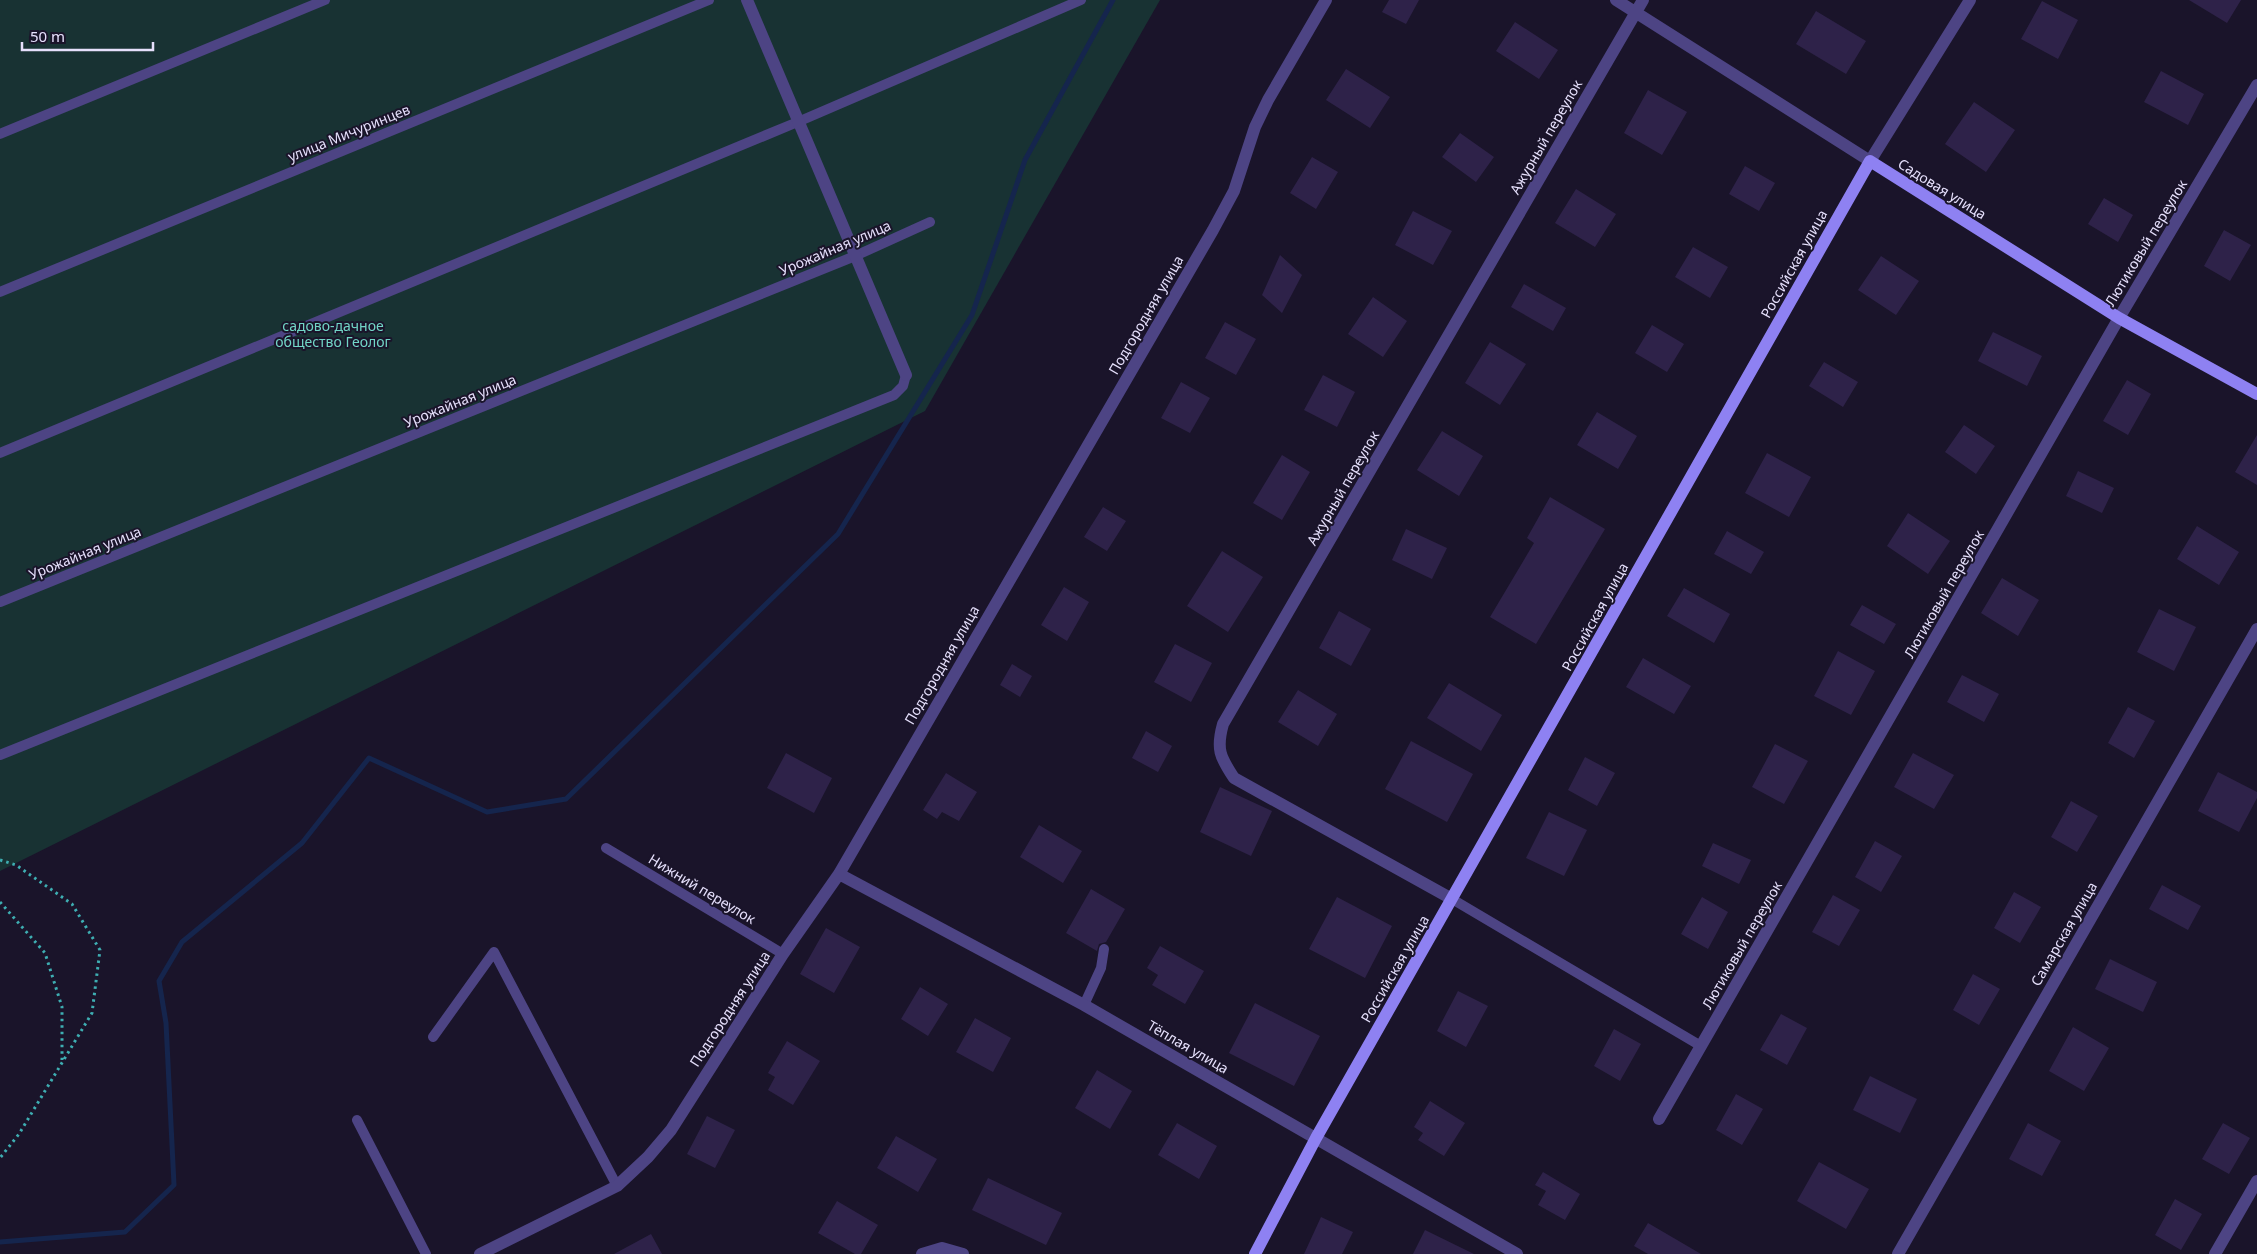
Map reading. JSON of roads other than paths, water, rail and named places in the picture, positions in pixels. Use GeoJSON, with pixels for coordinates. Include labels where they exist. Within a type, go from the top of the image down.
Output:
{"type":"FeatureCollection","features":[{"type":"Feature","properties":{"kind":"street"},"geometry":{"type":"LineString","coordinates":[[747,0],[906,375]]}},
{"type":"Feature","properties":{"kind":"street","name":"Подгородняя улица"},"geometry":{"type":"LineString","coordinates":[[480,1254],[616,1186],[648,1157],[671,1130],[783,954],[839,874],[1213,230],[1234,191],[1255,127],[1268,100],[1326,0]]}},
{"type":"Feature","properties":{"kind":"street","name":"Садовая улица"},"geometry":{"type":"LineString","coordinates":[[1616,0],[2119,318],[2257,394]]}},
{"type":"Feature","properties":{"kind":"street","name":"Ажурный переулок"},"geometry":{"type":"LineString","coordinates":[[1452,899],[1234,778],[1220,753],[1219,739],[1223,724],[1642,0]]}},
{"type":"Feature","properties":{"kind":"street","name":"Российская улица"},"geometry":{"type":"LineString","coordinates":[[1255,1254],[1316,1138],[1870,161],[1970,0]]}},
{"type":"Feature","properties":{"kind":"street","name":"Лютиковый переулок"},"geometry":{"type":"LineString","coordinates":[[1659,1119],[2119,318],[2257,85]]}},
{"type":"Feature","properties":{"kind":"street","name":"Самарская улица"},"geometry":{"type":"LineString","coordinates":[[1898,1254],[2257,629]]}},
{"type":"Feature","properties":{"kind":"street","name":"Тёплая улица"},"geometry":{"type":"LineString","coordinates":[[839,874],[1084,1005],[1517,1254]]}},
{"type":"Feature","properties":{"kind":"street"},"geometry":{"type":"LineString","coordinates":[[2215,1254],[2257,1181]]}},
{"type":"Feature","properties":{"kind":"street"},"geometry":{"type":"LineString","coordinates":[[922,1254],[942,1248],[963,1254]]}},
{"type":"Feature","properties":{"kind":"lane"},"geometry":{"type":"LineString","coordinates":[[0,134],[326,0]]}},
{"type":"Feature","properties":{"kind":"lane","name":"улица Мичуринцев"},"geometry":{"type":"LineString","coordinates":[[0,292],[709,0]]}},
{"type":"Feature","properties":{"kind":"lane"},"geometry":{"type":"LineString","coordinates":[[0,453],[800,122],[1081,0]]}},
{"type":"Feature","properties":{"kind":"lane","name":"Урожайная улица"},"geometry":{"type":"LineString","coordinates":[[0,602],[855,256],[930,222]]}},
{"type":"Feature","properties":{"kind":"lane"},"geometry":{"type":"LineString","coordinates":[[0,755],[894,395],[903,386],[906,375]]}},
{"type":"Feature","properties":{"kind":"lane","name":"Нижний переулок"},"geometry":{"type":"LineString","coordinates":[[606,848],[783,954]]}},
{"type":"Feature","properties":{"kind":"lane"},"geometry":{"type":"LineString","coordinates":[[1452,899],[1701,1046]]}},
{"type":"Feature","properties":{"kind":"lane"},"geometry":{"type":"LineString","coordinates":[[1084,1005],[1101,968],[1104,949]]}},
{"type":"Feature","properties":{"kind":"lane"},"geometry":{"type":"LineString","coordinates":[[433,1037],[494,952],[616,1186]]}},
{"type":"Feature","properties":{"kind":"lane"},"geometry":{"type":"LineString","coordinates":[[357,1120],[426,1254]]}},
{"type":"Feature","properties":{"kind":"waterway"},"geometry":{"type":"LineString","coordinates":[[0,1242],[125,1232],[174,1185],[166,1023],[159,981],[182,942],[302,843],[369,758],[487,812],[566,799],[838,534],[972,315],[1025,160],[1113,0]]}},
{"type":"Feature","properties":{"kind":"park label","name":"садово-дачное общество Геолог"},"geometry":{"type":"Point","coordinates":[333,334]}}]}
